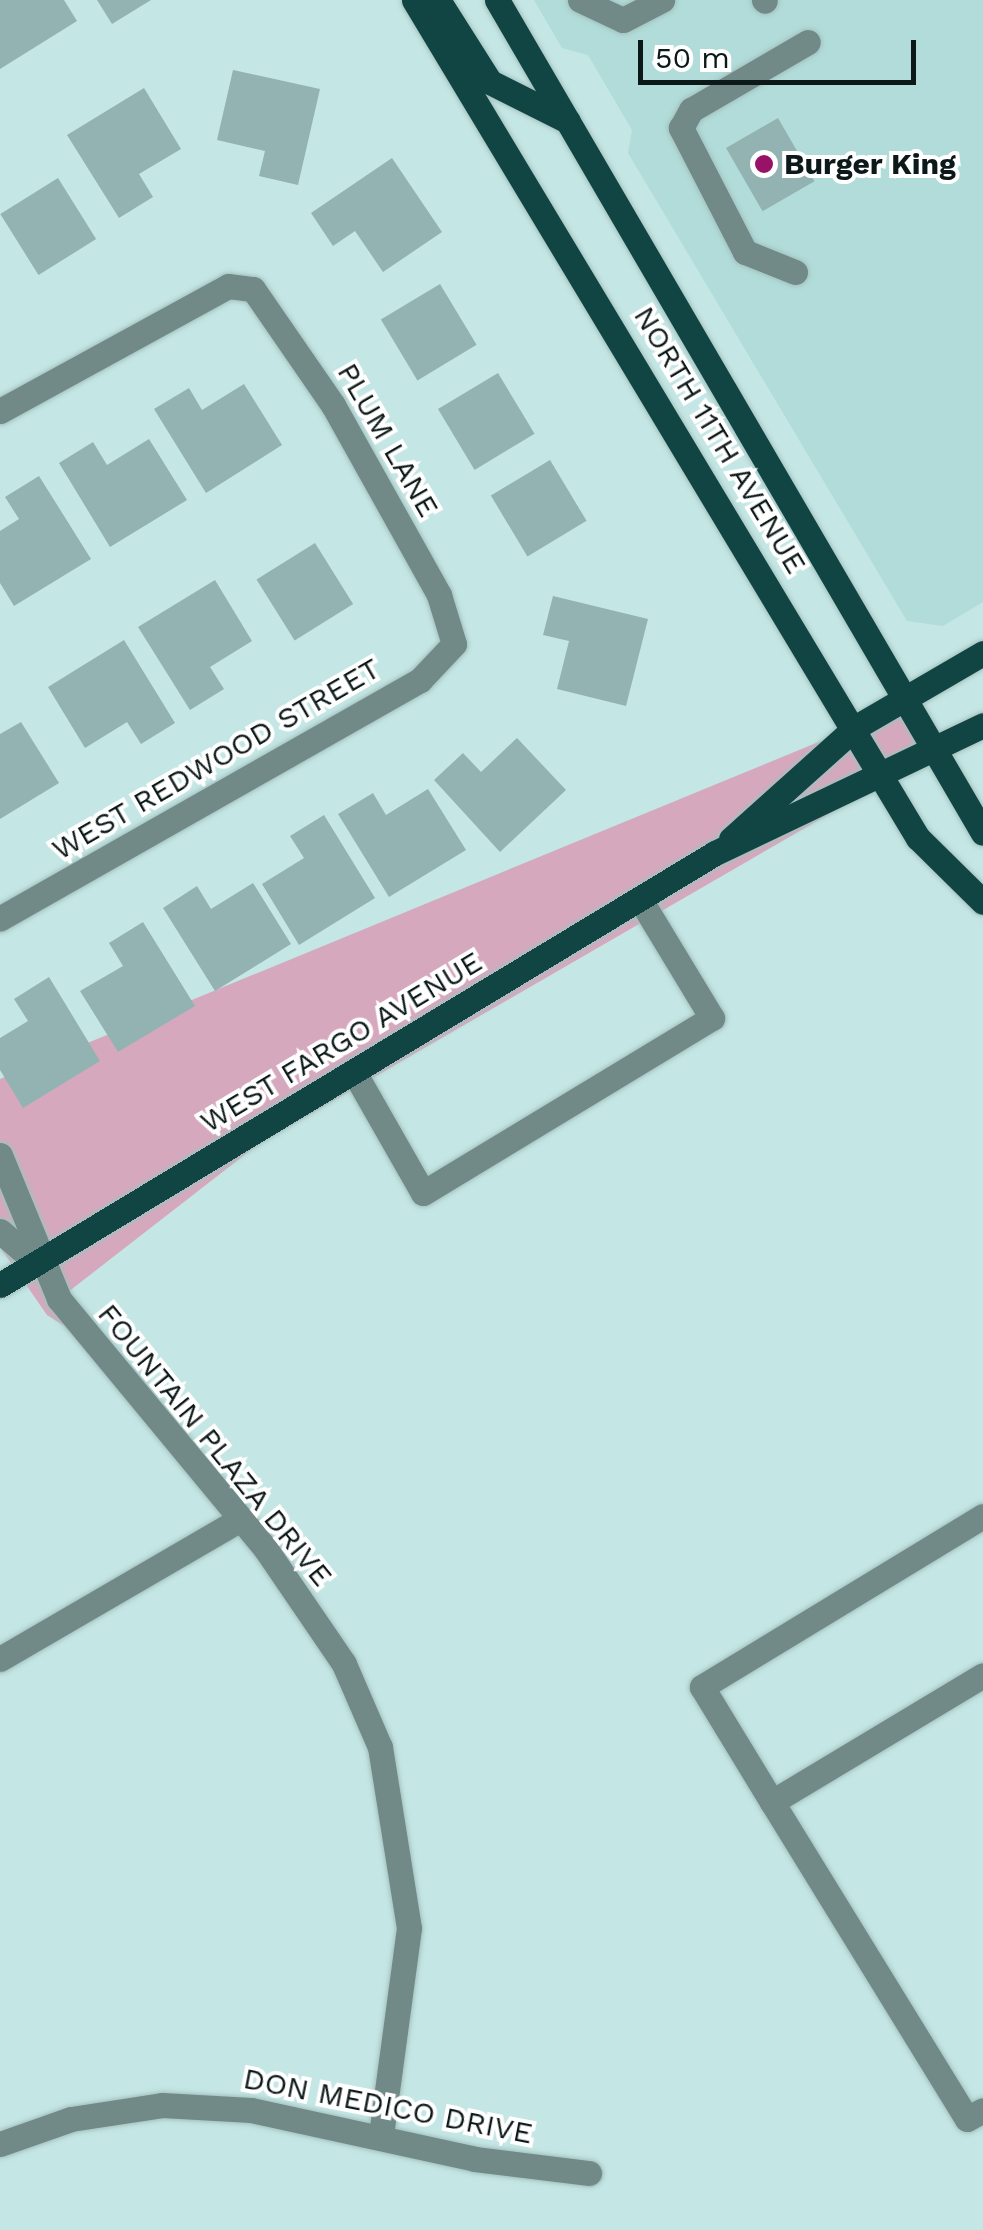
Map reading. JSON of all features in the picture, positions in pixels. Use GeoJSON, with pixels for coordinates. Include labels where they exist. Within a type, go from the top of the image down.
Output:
{"type":"FeatureCollection","features":[{"type":"Feature","properties":{"kind":"main road","name":"NORTH 11TH AVENUE"},"geometry":{"type":"LineString","coordinates":[[414,0],[887,778],[918,838],[983,902]]}},
{"type":"Feature","properties":{"kind":"main road"},"geometry":{"type":"LineString","coordinates":[[438,0],[490,82],[571,122]]}},
{"type":"Feature","properties":{"kind":"main road","name":"NORTH 11TH AVENUE"},"geometry":{"type":"LineString","coordinates":[[497,0],[909,696],[983,833]]}},
{"type":"Feature","properties":{"kind":"main road","name":"WEST FARGO AVENUE"},"geometry":{"type":"LineString","coordinates":[[716,853],[856,727],[983,653]]}},
{"type":"Feature","properties":{"kind":"main road","name":"WEST FARGO AVENUE"},"geometry":{"type":"LineString","coordinates":[[0,1285],[716,853],[887,778],[983,725]]}},
{"type":"Feature","properties":{"kind":"street"},"geometry":{"type":"LineString","coordinates":[[580,0],[624,20],[662,0]]}},
{"type":"Feature","properties":{"kind":"street"},"geometry":{"type":"LineString","coordinates":[[795,272],[773,271],[745,252],[680,128],[690,110],[808,42]]}},
{"type":"Feature","properties":{"kind":"street","name":"PLUM LANE"},"geometry":{"type":"LineString","coordinates":[[0,412],[175,312],[243,285],[266,299],[333,406],[439,594],[454,644]]}},
{"type":"Feature","properties":{"kind":"street","name":"WEST REDWOOD STREET"},"geometry":{"type":"LineString","coordinates":[[0,919],[420,680],[454,644]]}},
{"type":"Feature","properties":{"kind":"street"},"geometry":{"type":"LineString","coordinates":[[354,1072],[423,1193],[712,1018],[640,898]]}},
{"type":"Feature","properties":{"kind":"street","name":"FOUNTAIN PLAZA DRIVE"},"geometry":{"type":"LineString","coordinates":[[0,1155],[20,1189],[37,1263]]}},
{"type":"Feature","properties":{"kind":"street","name":"FOUNTAIN PLAZA DRIVE"},"geometry":{"type":"LineString","coordinates":[[0,1231],[37,1263],[85,1339],[237,1521],[344,1664],[380,1746],[409,1928],[381,2135]]}},
{"type":"Feature","properties":{"kind":"street"},"geometry":{"type":"LineString","coordinates":[[983,1516],[702,1687],[967,2120],[983,2110]]}},
{"type":"Feature","properties":{"kind":"street"},"geometry":{"type":"LineString","coordinates":[[0,1659],[237,1521]]}},
{"type":"Feature","properties":{"kind":"street"},"geometry":{"type":"LineString","coordinates":[[772,1802],[983,1675]]}},
{"type":"Feature","properties":{"kind":"street","name":"DON MEDICO DRIVE"},"geometry":{"type":"LineString","coordinates":[[0,2144],[71,2120],[162,2105],[381,2135],[589,2173]]}},
{"type":"Feature","properties":{"kind":"shaded area"},"geometry":{"type":"Polygon","coordinates":[[[534,0],[983,0],[983,602],[943,626],[907,621],[628,153],[632,130],[588,55],[562,48],[534,0]]]}},
{"type":"Feature","properties":{"kind":"shaded area"},"geometry":{"type":"Polygon","coordinates":[[[909,696],[940,750],[260,1143],[59,1299],[85,1339],[47,1315],[0,1247],[0,1079],[855,727],[909,696]]]}},
{"type":"Feature","properties":{"kind":"building"},"geometry":{"type":"Polygon","coordinates":[[[0,0],[64,0],[77,21],[0,69],[0,0]]]}},
{"type":"Feature","properties":{"kind":"building"},"geometry":{"type":"Polygon","coordinates":[[[97,0],[151,0],[112,24],[97,0]]]}},
{"type":"Feature","properties":{"kind":"building"},"geometry":{"type":"Polygon","coordinates":[[[233,70],[320,89],[298,185],[259,176],[265,151],[217,140],[233,70]]]}},
{"type":"Feature","properties":{"kind":"building"},"geometry":{"type":"Polygon","coordinates":[[[144,88],[181,149],[139,174],[153,197],[119,218],[67,135],[144,88]]]}},
{"type":"Feature","properties":{"kind":"building"},"geometry":{"type":"Polygon","coordinates":[[[778,118],[814,181],[763,211],[726,148],[778,118]]]}},
{"type":"Feature","properties":{"kind":"building"},"geometry":{"type":"Polygon","coordinates":[[[392,158],[442,232],[383,272],[355,231],[333,246],[311,213],[392,158]]]}},
{"type":"Feature","properties":{"kind":"building"},"geometry":{"type":"Polygon","coordinates":[[[58,178],[96,239],[38,275],[0,214],[58,178]]]}},
{"type":"Feature","properties":{"kind":"building"},"geometry":{"type":"Polygon","coordinates":[[[440,284],[477,345],[417,380],[381,320],[440,284]]]}},
{"type":"Feature","properties":{"kind":"building"},"geometry":{"type":"Polygon","coordinates":[[[498,373],[535,434],[475,470],[438,409],[498,373]]]}},
{"type":"Feature","properties":{"kind":"building"},"geometry":{"type":"Polygon","coordinates":[[[244,384],[282,445],[206,493],[154,409],[189,388],[202,410],[244,384]]]}},
{"type":"Feature","properties":{"kind":"building"},"geometry":{"type":"Polygon","coordinates":[[[149,439],[187,500],[110,547],[59,463],[93,442],[107,465],[149,439]]]}},
{"type":"Feature","properties":{"kind":"building"},"geometry":{"type":"Polygon","coordinates":[[[550,460],[587,521],[527,556],[491,496],[550,460]]]}},
{"type":"Feature","properties":{"kind":"building"},"geometry":{"type":"Polygon","coordinates":[[[39,476],[91,559],[14,606],[0,583],[0,531],[19,519],[5,497],[39,476]]]}},
{"type":"Feature","properties":{"kind":"building"},"geometry":{"type":"Polygon","coordinates":[[[315,543],[353,604],[295,641],[256,580],[315,543]]]}},
{"type":"Feature","properties":{"kind":"building"},"geometry":{"type":"Polygon","coordinates":[[[215,580],[252,641],[210,667],[224,689],[190,710],[138,627],[215,580]]]}},
{"type":"Feature","properties":{"kind":"building"},"geometry":{"type":"Polygon","coordinates":[[[553,596],[648,619],[626,706],[557,689],[569,641],[543,635],[553,596]]]}},
{"type":"Feature","properties":{"kind":"building"},"geometry":{"type":"Polygon","coordinates":[[[124,640],[175,723],[141,744],[127,722],[85,748],[48,687],[124,640]]]}},
{"type":"Feature","properties":{"kind":"building"},"geometry":{"type":"Polygon","coordinates":[[[21,722],[59,783],[0,819],[0,734],[21,722]]]}},
{"type":"Feature","properties":{"kind":"building"},"geometry":{"type":"Polygon","coordinates":[[[517,738],[566,790],[500,852],[434,780],[463,753],[481,772],[517,738]]]}},
{"type":"Feature","properties":{"kind":"building"},"geometry":{"type":"Polygon","coordinates":[[[428,789],[466,850],[389,897],[338,814],[373,793],[386,815],[428,789]]]}},
{"type":"Feature","properties":{"kind":"building"},"geometry":{"type":"Polygon","coordinates":[[[324,815],[375,898],[299,945],[262,884],[304,858],[290,836],[324,815]]]}},
{"type":"Feature","properties":{"kind":"building"},"geometry":{"type":"Polygon","coordinates":[[[253,883],[291,944],[215,991],[163,908],[197,886],[211,909],[253,883]]]}},
{"type":"Feature","properties":{"kind":"building"},"geometry":{"type":"Polygon","coordinates":[[[143,922],[195,1006],[118,1052],[80,991],[123,966],[109,943],[143,922]]]}},
{"type":"Feature","properties":{"kind":"building"},"geometry":{"type":"Polygon","coordinates":[[[49,977],[100,1061],[23,1108],[0,1070],[0,1038],[28,1021],[14,999],[49,977]]]}},
{"type":"Feature","properties":{"kind":"place","name":"Burger King"},"geometry":{"type":"Point","coordinates":[764,164]}}]}
